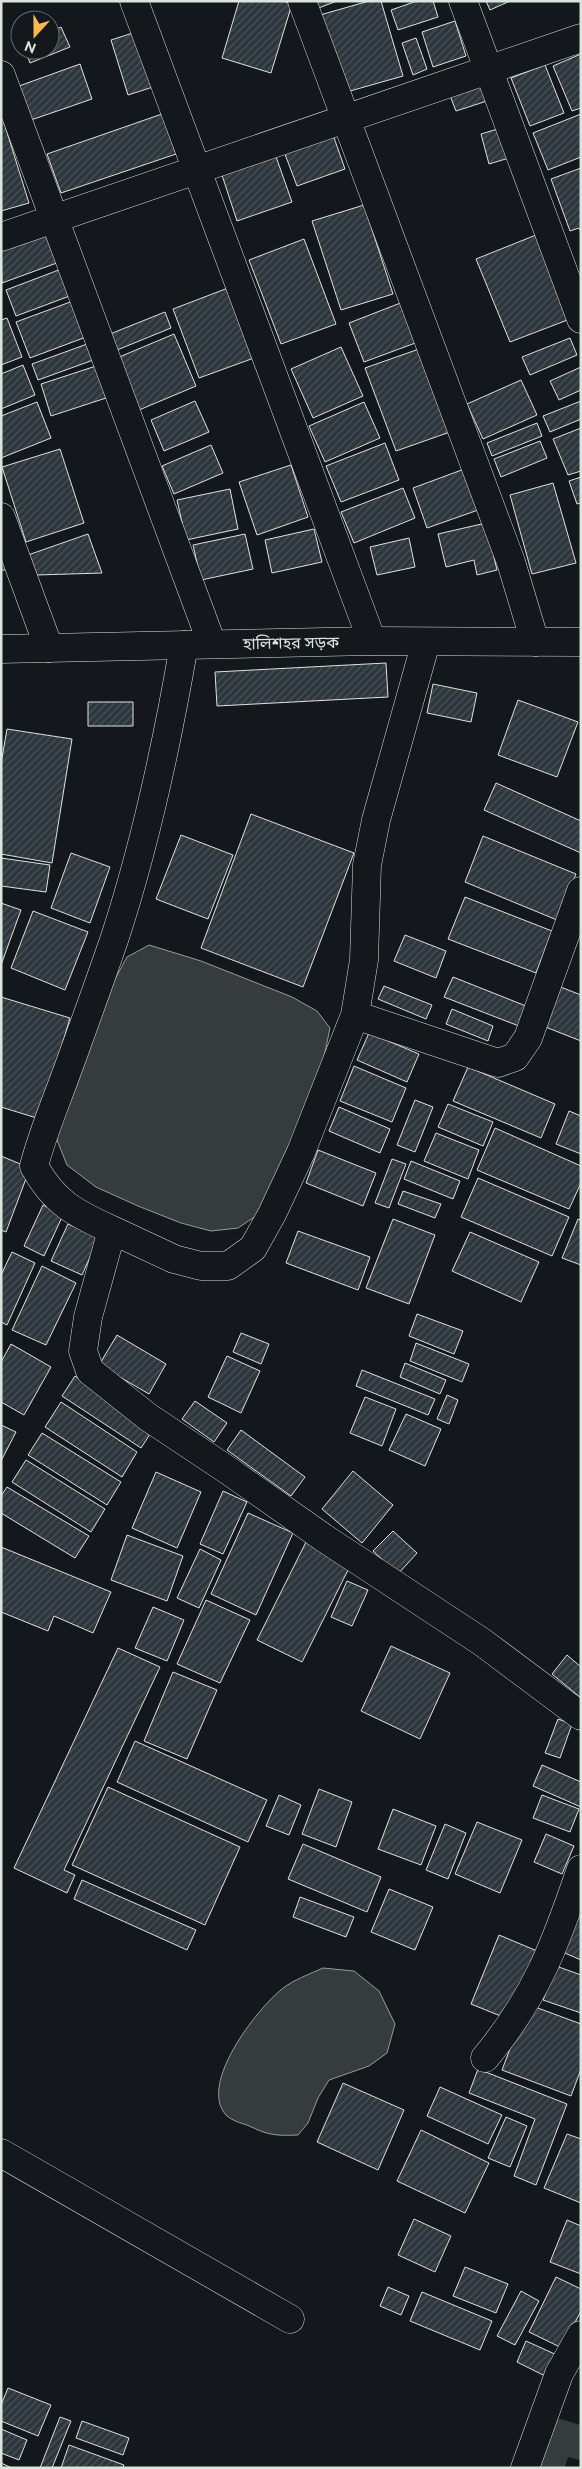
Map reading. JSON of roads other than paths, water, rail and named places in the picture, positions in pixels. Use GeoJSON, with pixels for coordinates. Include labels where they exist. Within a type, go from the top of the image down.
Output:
{"type":"FeatureCollection","features":[{"type":"Feature","properties":{"kind":"street"},"geometry":{"type":"LineString","coordinates":[[134,1],[372,641]]}},
{"type":"Feature","properties":{"kind":"street"},"geometry":{"type":"LineString","coordinates":[[302,1],[512,562],[535,642]]}},
{"type":"Feature","properties":{"kind":"street"},"geometry":{"type":"LineString","coordinates":[[463,1],[581,319]]}},
{"type":"Feature","properties":{"kind":"street"},"geometry":{"type":"LineString","coordinates":[[1,237],[581,38]]}},
{"type":"Feature","properties":{"kind":"street"},"geometry":{"type":"LineString","coordinates":[[1,74],[212,644]]}},
{"type":"Feature","properties":{"kind":"street"},"geometry":{"type":"LineString","coordinates":[[1,517],[49,648]]}},
{"type":"Feature","properties":{"kind":"street","name":"হালিশহর সড়ক"},"geometry":{"type":"LineString","coordinates":[[1,649],[372,641],[581,642]]}},
{"type":"Feature","properties":{"kind":"street"},"geometry":{"type":"LineString","coordinates":[[184,645],[166,749],[115,936],[64,1079],[41,1136],[34,1166],[46,1187],[76,1214],[174,1260],[201,1266],[228,1266],[253,1248],[272,1214],[300,1152],[355,1015],[364,960],[367,865],[376,820],[426,642]]}},
{"type":"Feature","properties":{"kind":"street"},"geometry":{"type":"LineString","coordinates":[[355,1015],[498,1063],[515,1058],[531,1029],[581,891]]}},
{"type":"Feature","properties":{"kind":"street"},"geometry":{"type":"LineString","coordinates":[[112,1230],[88,1317],[83,1351],[90,1371],[148,1417],[229,1470],[324,1538],[482,1642],[581,1716]]}},
{"type":"Feature","properties":{"kind":"street"},"geometry":{"type":"LineString","coordinates":[[485,2058],[510,2028],[532,1992],[566,1915],[581,1869]]}},
{"type":"Feature","properties":{"kind":"street"},"geometry":{"type":"LineString","coordinates":[[1,2153],[290,2319]]}},
{"type":"Feature","properties":{"kind":"street"},"geometry":{"type":"LineString","coordinates":[[525,2468],[559,2374],[581,2334]]}},
{"type":"Feature","properties":{"kind":"waterway"},"geometry":{"type":"LineString","coordinates":[[546,2468],[558,2436],[581,2443]]}}]}
